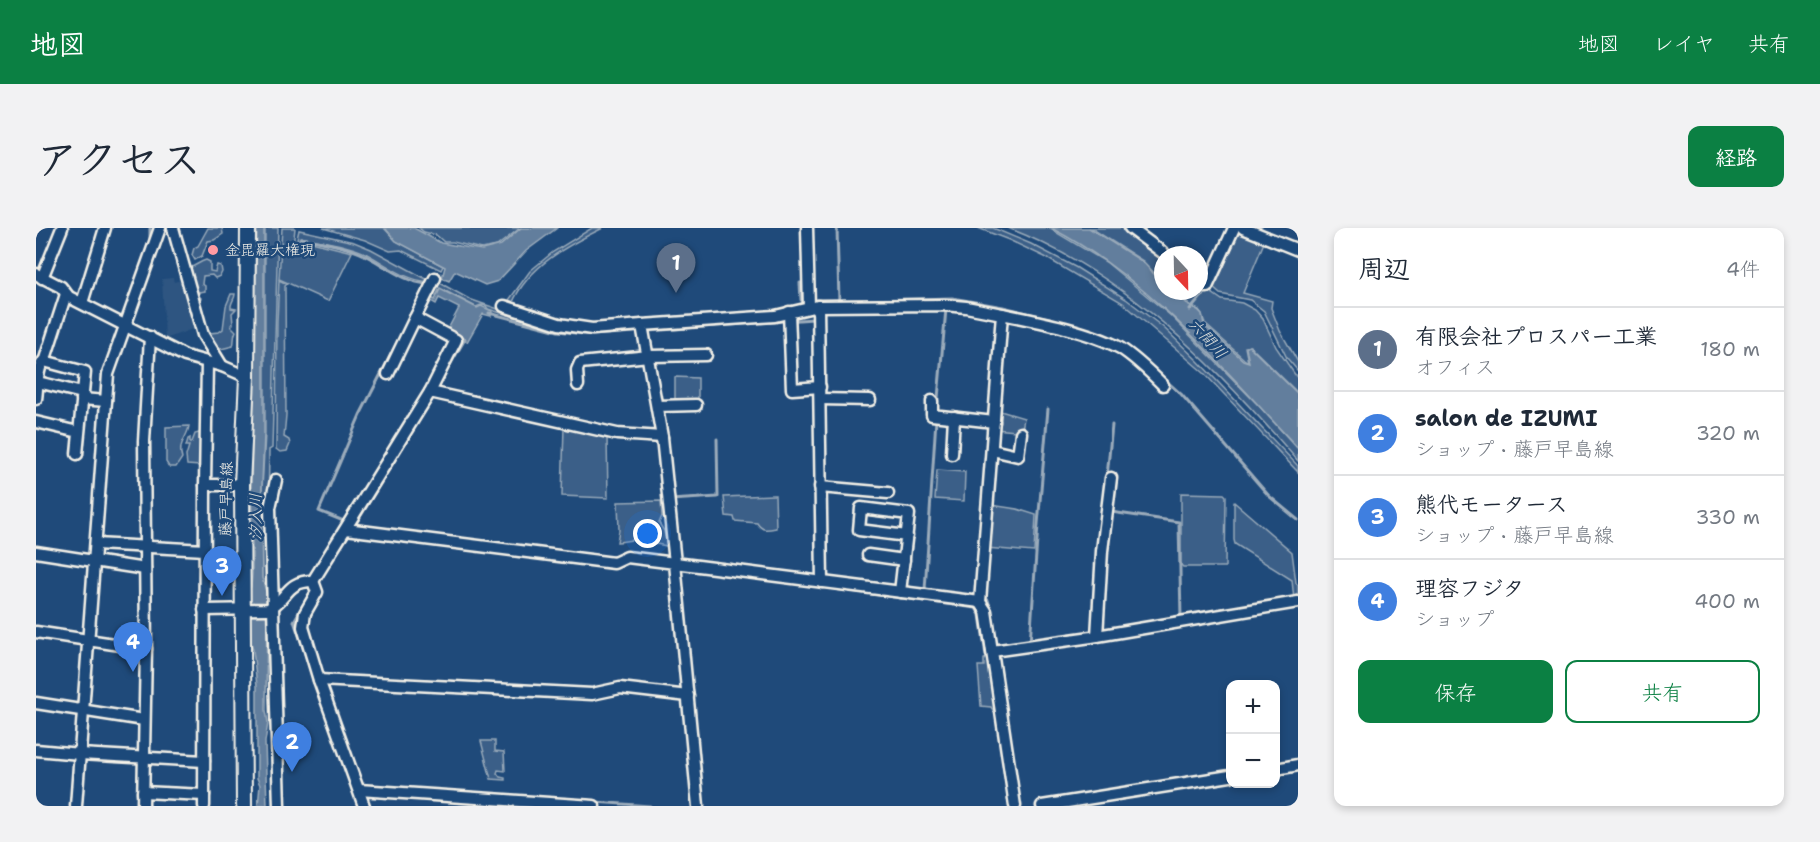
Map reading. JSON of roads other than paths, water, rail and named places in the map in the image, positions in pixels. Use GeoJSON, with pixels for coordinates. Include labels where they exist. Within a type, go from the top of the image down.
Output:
{"type":"FeatureCollection","features":[{"type":"Feature","properties":{"kind":"main road","name":"藤戸早島線"},"geometry":{"type":"LineString","coordinates":[[244,806],[245,610],[242,485],[247,377],[248,228]]}},
{"type":"Feature","properties":{"kind":"street"},"geometry":{"type":"LineString","coordinates":[[62,228],[39,276],[61,287],[66,294],[82,303],[185,356],[222,366],[247,377]]}},
{"type":"Feature","properties":{"kind":"street"},"geometry":{"type":"LineString","coordinates":[[82,303],[105,228]]}},
{"type":"Feature","properties":{"kind":"street"},"geometry":{"type":"LineString","coordinates":[[76,806],[108,374],[160,228]]}},
{"type":"Feature","properties":{"kind":"street"},"geometry":{"type":"LineString","coordinates":[[173,228],[203,335],[222,366]]}},
{"type":"Feature","properties":{"kind":"street"},"geometry":{"type":"LineString","coordinates":[[807,228],[817,388],[820,399],[822,578]]}},
{"type":"Feature","properties":{"kind":"street"},"geometry":{"type":"LineString","coordinates":[[1130,228],[1154,246]]}},
{"type":"Feature","properties":{"kind":"street"},"geometry":{"type":"LineString","coordinates":[[1208,287],[1234,228]]}},
{"type":"Feature","properties":{"kind":"street"},"geometry":{"type":"LineString","coordinates":[[1243,228],[1298,250]]}},
{"type":"Feature","properties":{"kind":"street"},"geometry":{"type":"LineString","coordinates":[[388,374],[435,278]]}},
{"type":"Feature","properties":{"kind":"street"},"geometry":{"type":"LineString","coordinates":[[36,399],[41,363],[45,361],[66,294]]}},
{"type":"Feature","properties":{"kind":"street"},"geometry":{"type":"LineString","coordinates":[[504,306],[559,324],[592,329],[643,330],[775,316],[789,318],[813,307],[945,304],[1041,322],[1089,336],[1119,348],[1135,359],[1163,385]]}},
{"type":"Feature","properties":{"kind":"street"},"geometry":{"type":"LineString","coordinates":[[1002,314],[980,599],[986,611],[994,653],[1015,806]]}},
{"type":"Feature","properties":{"kind":"street"},"geometry":{"type":"LineString","coordinates":[[314,585],[433,393],[456,340],[416,318]]}},
{"type":"Feature","properties":{"kind":"street"},"geometry":{"type":"LineString","coordinates":[[789,318],[792,389],[817,388]]}},
{"type":"Feature","properties":{"kind":"street"},"geometry":{"type":"LineString","coordinates":[[643,330],[662,437],[676,567],[685,696],[698,806]]}},
{"type":"Feature","properties":{"kind":"street"},"geometry":{"type":"LineString","coordinates":[[143,806],[146,649],[144,441],[150,337]]}},
{"type":"Feature","properties":{"kind":"street"},"geometry":{"type":"LineString","coordinates":[[578,385],[579,363],[649,356],[706,355]]}},
{"type":"Feature","properties":{"kind":"street"},"geometry":{"type":"LineString","coordinates":[[45,361],[85,372],[77,454]]}},
{"type":"Feature","properties":{"kind":"street"},"geometry":{"type":"LineString","coordinates":[[143,792],[204,800],[207,363]]}},
{"type":"Feature","properties":{"kind":"street"},"geometry":{"type":"LineString","coordinates":[[38,382],[106,401]]}},
{"type":"Feature","properties":{"kind":"street"},"geometry":{"type":"LineString","coordinates":[[433,393],[617,434],[662,437]]}},
{"type":"Feature","properties":{"kind":"street"},"geometry":{"type":"LineString","coordinates":[[820,399],[870,399]]}},
{"type":"Feature","properties":{"kind":"street"},"geometry":{"type":"LineString","coordinates":[[932,401],[932,415],[994,422]]}},
{"type":"Feature","properties":{"kind":"street"},"geometry":{"type":"LineString","coordinates":[[657,406],[696,405]]}},
{"type":"Feature","properties":{"kind":"street"},"geometry":{"type":"LineString","coordinates":[[952,454],[954,417]]}},
{"type":"Feature","properties":{"kind":"street"},"geometry":{"type":"LineString","coordinates":[[36,422],[78,432]]}},
{"type":"Feature","properties":{"kind":"street"},"geometry":{"type":"LineString","coordinates":[[992,450],[1018,456],[1021,434]]}},
{"type":"Feature","properties":{"kind":"street"},"geometry":{"type":"LineString","coordinates":[[1097,636],[1111,478]]}},
{"type":"Feature","properties":{"kind":"street"},"geometry":{"type":"LineString","coordinates":[[276,480],[270,508],[270,608],[279,806]]}},
{"type":"Feature","properties":{"kind":"street"},"geometry":{"type":"LineString","coordinates":[[206,485],[242,485]]}},
{"type":"Feature","properties":{"kind":"street"},"geometry":{"type":"LineString","coordinates":[[820,487],[888,493]]}},
{"type":"Feature","properties":{"kind":"street"},"geometry":{"type":"LineString","coordinates":[[901,589],[907,536],[909,514],[861,508],[859,530],[907,536]]}},
{"type":"Feature","properties":{"kind":"street"},"geometry":{"type":"LineString","coordinates":[[350,530],[614,563],[627,557],[676,567],[822,578],[980,599]]}},
{"type":"Feature","properties":{"kind":"street"},"geometry":{"type":"LineString","coordinates":[[96,544],[205,550]]}},
{"type":"Feature","properties":{"kind":"street"},"geometry":{"type":"LineString","coordinates":[[36,552],[145,569]]}},
{"type":"Feature","properties":{"kind":"street"},"geometry":{"type":"LineString","coordinates":[[868,555],[904,560]]}},
{"type":"Feature","properties":{"kind":"street"},"geometry":{"type":"LineString","coordinates":[[204,610],[270,608],[292,586],[302,581],[314,585],[317,592],[305,613],[303,627],[320,684],[364,806]]}},
{"type":"Feature","properties":{"kind":"street"},"geometry":{"type":"LineString","coordinates":[[994,653],[1298,602]]}},
{"type":"Feature","properties":{"kind":"street"},"geometry":{"type":"LineString","coordinates":[[36,632],[146,649]]}},
{"type":"Feature","properties":{"kind":"street"},"geometry":{"type":"LineString","coordinates":[[320,684],[592,694],[620,688],[685,696]]}},
{"type":"Feature","properties":{"kind":"street"},"geometry":{"type":"LineString","coordinates":[[36,703],[144,720]]}},
{"type":"Feature","properties":{"kind":"street"},"geometry":{"type":"LineString","coordinates":[[36,750],[204,761]]}},
{"type":"Feature","properties":{"kind":"street"},"geometry":{"type":"LineString","coordinates":[[1280,768],[1298,765]]}},
{"type":"Feature","properties":{"kind":"street"},"geometry":{"type":"LineString","coordinates":[[1042,806],[1226,777]]}},
{"type":"Feature","properties":{"kind":"street"},"geometry":{"type":"LineString","coordinates":[[358,790],[594,806]]}},
{"type":"Feature","properties":{"kind":"water","name":"汐入川"},"geometry":{"type":"Polygon","coordinates":[[[257,228],[264,228],[264,433],[261,508],[257,510],[258,518],[261,520],[262,578],[267,595],[266,710],[268,723],[265,742],[267,806],[258,806],[260,785],[257,778],[257,686],[248,629],[248,590],[251,587],[252,574],[250,529],[257,228]]]}},
{"type":"Feature","properties":{"kind":"water"},"geometry":{"type":"Polygon","coordinates":[[[385,228],[414,228],[441,243],[482,250],[501,245],[521,228],[557,228],[526,251],[498,281],[485,285],[455,271],[449,281],[442,278],[445,267],[396,241],[385,228]]]}},
{"type":"Feature","properties":{"kind":"water"},"geometry":{"type":"Polygon","coordinates":[[[1051,228],[1089,228],[1143,262],[1154,274],[1154,300],[1121,273],[1087,249],[1051,228]]]}},
{"type":"Feature","properties":{"kind":"water"},"geometry":{"type":"Polygon","coordinates":[[[440,289],[477,308],[481,306],[492,311],[491,316],[483,314],[467,342],[447,331],[459,308],[439,298],[436,304],[429,300],[430,297],[435,300],[440,289]]]}},
{"type":"Feature","properties":{"kind":"water","name":"六間川"},"geometry":{"type":"Polygon","coordinates":[[[1154,300],[1183,300],[1202,314],[1204,325],[1243,360],[1249,362],[1246,348],[1249,346],[1298,394],[1298,448],[1213,357],[1154,300]]]}},
{"type":"Feature","properties":{"kind":"waterway"},"geometry":{"type":"LineString","coordinates":[[150,228],[150,241]]}},
{"type":"Feature","properties":{"kind":"waterway"},"geometry":{"type":"LineString","coordinates":[[837,228],[839,301]]}},
{"type":"Feature","properties":{"kind":"waterway"},"geometry":{"type":"LineString","coordinates":[[301,238],[353,250],[401,276],[428,284],[427,286]]}},
{"type":"Feature","properties":{"kind":"waterway"},"geometry":{"type":"LineString","coordinates":[[800,283],[801,300],[806,300]]}},
{"type":"Feature","properties":{"kind":"waterway"},"geometry":{"type":"LineString","coordinates":[[846,301],[952,298],[1056,320]]}},
{"type":"Feature","properties":{"kind":"waterway"},"geometry":{"type":"LineString","coordinates":[[1190,310],[1198,300]]}},
{"type":"Feature","properties":{"kind":"waterway"},"geometry":{"type":"LineString","coordinates":[[937,409],[946,309]]}},
{"type":"Feature","properties":{"kind":"waterway"},"geometry":{"type":"LineString","coordinates":[[489,313],[558,331],[593,335],[813,319],[813,324]]}},
{"type":"Feature","properties":{"kind":"waterway"},"geometry":{"type":"LineString","coordinates":[[346,522],[319,511],[360,415],[403,331]]}},
{"type":"Feature","properties":{"kind":"waterway"},"geometry":{"type":"LineString","coordinates":[[443,377],[465,339]]}},
{"type":"Feature","properties":{"kind":"waterway"},"geometry":{"type":"LineString","coordinates":[[1129,348],[1141,357]]}},
{"type":"Feature","properties":{"kind":"waterway"},"geometry":{"type":"LineString","coordinates":[[1161,376],[1181,394],[1269,496],[1298,520]]}},
{"type":"Feature","properties":{"kind":"waterway"},"geometry":{"type":"LineString","coordinates":[[1030,644],[1048,409]]}},
{"type":"Feature","properties":{"kind":"waterway"},"geometry":{"type":"LineString","coordinates":[[925,590],[936,419]]}},
{"type":"Feature","properties":{"kind":"waterway"},"geometry":{"type":"LineString","coordinates":[[354,527],[419,420]]}},
{"type":"Feature","properties":{"kind":"waterway"},"geometry":{"type":"LineString","coordinates":[[1107,477],[1112,425]]}},
{"type":"Feature","properties":{"kind":"waterway"},"geometry":{"type":"LineString","coordinates":[[670,500],[718,497],[717,439]]}},
{"type":"Feature","properties":{"kind":"waterway"},"geometry":{"type":"LineString","coordinates":[[1111,512],[1179,522],[1181,619]]}},
{"type":"Feature","properties":{"kind":"waterway"},"geometry":{"type":"LineString","coordinates":[[334,557],[351,532]]}},
{"type":"Feature","properties":{"kind":"waterway"},"geometry":{"type":"LineString","coordinates":[[776,581],[976,608],[980,615],[986,656],[991,655]]}},
{"type":"Feature","properties":{"kind":"waterway"},"geometry":{"type":"LineString","coordinates":[[312,590],[294,621],[317,689]]}},
{"type":"Feature","properties":{"kind":"waterway"},"geometry":{"type":"LineString","coordinates":[[983,599],[988,600],[991,611]]}},
{"type":"Feature","properties":{"kind":"waterway"},"geometry":{"type":"LineString","coordinates":[[595,802],[650,806]]}},
{"type":"Feature","properties":{"kind":"place","name":"金毘羅大権現"},"geometry":{"type":"Point","coordinates":[213,250]}},
{"type":"Feature","properties":{"kind":"place","name":"有限会社プロスパー工業"},"geometry":{"type":"Point","coordinates":[676,293]}},
{"type":"Feature","properties":{"kind":"place","name":"熊代モータース"},"geometry":{"type":"Point","coordinates":[222,596]}},
{"type":"Feature","properties":{"kind":"place","name":"理容フジタ"},"geometry":{"type":"Point","coordinates":[133,672]}},
{"type":"Feature","properties":{"kind":"place","name":"salon de IZUMI"},"geometry":{"type":"Point","coordinates":[292,772]}}]}
